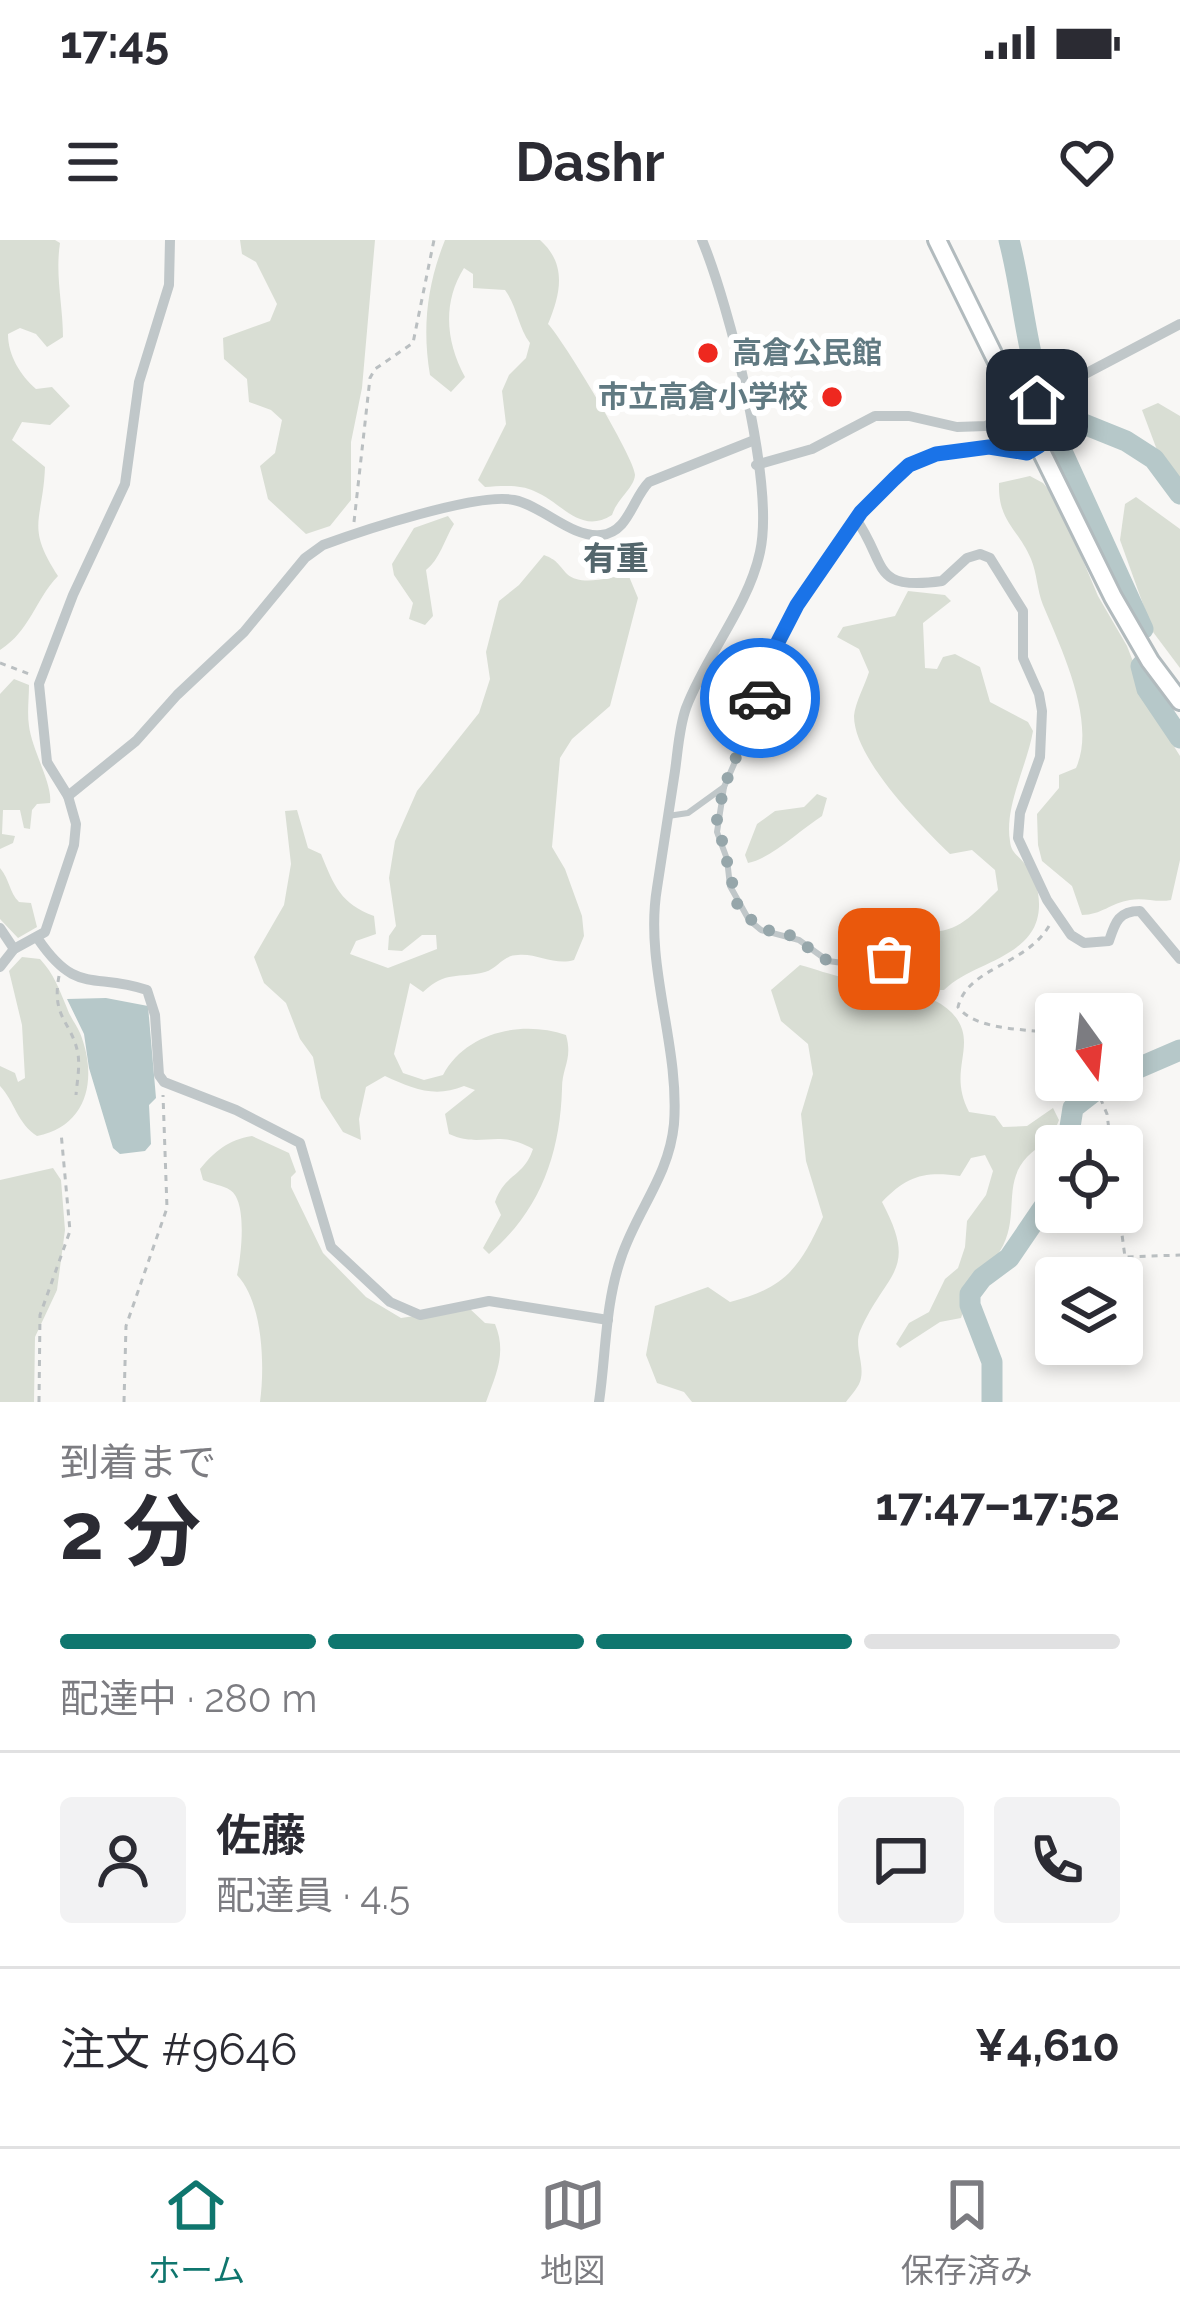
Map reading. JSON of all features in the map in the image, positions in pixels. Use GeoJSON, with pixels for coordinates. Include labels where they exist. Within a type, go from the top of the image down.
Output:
{"type":"FeatureCollection","features":[{"type":"Feature","properties":{"kind":"main road"},"geometry":{"type":"LineString","coordinates":[[937,240],[1128,626],[1180,701]]}},
{"type":"Feature","properties":{"kind":"street"},"geometry":{"type":"LineString","coordinates":[[0,967],[14,949],[38,939],[51,922],[74,845],[76,824],[68,796],[47,762],[41,737],[41,677],[125,484],[139,382],[169,285],[170,240]]}},
{"type":"Feature","properties":{"kind":"street"},"geometry":{"type":"LineString","coordinates":[[599,1402],[612,1290],[626,1242],[664,1173],[671,1147],[670,1055],[652,915],[688,705],[760,552],[763,513],[757,465],[722,291],[702,240]]}},
{"type":"Feature","properties":{"kind":"street"},"geometry":{"type":"LineString","coordinates":[[757,465],[812,449],[874,416],[986,426],[1180,324]]}},
{"type":"Feature","properties":{"kind":"street"},"geometry":{"type":"LineString","coordinates":[[68,796],[136,741],[177,694],[244,632],[305,558],[323,545],[461,505],[502,498],[537,508],[586,533],[604,535],[622,525],[649,482],[752,441]]}},
{"type":"Feature","properties":{"kind":"street"},"geometry":{"type":"LineString","coordinates":[[856,519],[880,572],[891,578],[923,584],[942,581],[968,558],[990,557],[1023,611],[1023,658],[1040,694],[1042,711],[1040,757],[1020,813],[1018,838],[1054,913],[1078,941],[1109,941],[1120,916],[1140,911],[1180,959]]}},
{"type":"Feature","properties":{"kind":"street"},"geometry":{"type":"LineString","coordinates":[[0,928],[14,949]]}},
{"type":"Feature","properties":{"kind":"street"},"geometry":{"type":"LineString","coordinates":[[38,939],[62,969],[79,980],[147,990],[159,1075],[164,1082],[236,1110],[300,1143],[331,1247],[372,1289],[420,1315],[488,1301],[608,1321]]}},
{"type":"Feature","properties":{"kind":"lane"},"geometry":{"type":"LineString","coordinates":[[904,935],[884,964],[845,965],[828,961],[788,934],[761,929],[748,920],[730,886],[717,832],[724,787],[756,713],[764,669],[797,605],[856,519],[909,465],[936,454],[989,447],[1027,453],[1039,446]]}},
{"type":"Feature","properties":{"kind":"lane"},"geometry":{"type":"LineString","coordinates":[[668,816],[688,813],[724,787]]}},
{"type":"Feature","properties":{"kind":"path"},"geometry":{"type":"LineString","coordinates":[[353,536],[370,378],[375,369],[413,344],[434,240]]}},
{"type":"Feature","properties":{"kind":"path"},"geometry":{"type":"LineString","coordinates":[[0,663],[41,677]]}},
{"type":"Feature","properties":{"kind":"path"},"geometry":{"type":"LineString","coordinates":[[1035,1032],[969,1019],[958,1007],[969,986],[1029,950],[1046,932],[1054,913]]}},
{"type":"Feature","properties":{"kind":"path"},"geometry":{"type":"LineString","coordinates":[[62,969],[56,993],[60,1019],[79,1056],[76,1095]]}},
{"type":"Feature","properties":{"kind":"path"},"geometry":{"type":"LineString","coordinates":[[124,1402],[126,1326],[167,1208],[164,1082]]}},
{"type":"Feature","properties":{"kind":"path"},"geometry":{"type":"LineString","coordinates":[[39,1402],[40,1315],[70,1232],[61,1132]]}},
{"type":"Feature","properties":{"kind":"path"},"geometry":{"type":"LineString","coordinates":[[1122,1233],[1126,1257],[1180,1255]]}},
{"type":"Feature","properties":{"kind":"shaded area"},"geometry":{"type":"Polygon","coordinates":[[[0,240],[60,243],[63,337],[47,347],[36,334],[20,328],[8,334],[13,357],[25,377],[36,389],[52,387],[70,406],[50,425],[22,422],[12,440],[45,467],[39,534],[58,576],[18,634],[0,650],[0,240]]]}},
{"type":"Feature","properties":{"kind":"shaded area"},"geometry":{"type":"Polygon","coordinates":[[[240,240],[375,240],[362,388],[351,442],[351,500],[330,526],[306,534],[268,499],[260,466],[275,453],[282,420],[249,402],[247,379],[224,359],[223,338],[270,321],[277,304],[256,262],[242,254],[240,240]]]}},
{"type":"Feature","properties":{"kind":"shaded area"},"geometry":{"type":"Polygon","coordinates":[[[445,240],[540,240],[549,249],[559,279],[548,324],[597,399],[635,475],[612,515],[581,519],[528,489],[485,487],[478,480],[506,424],[502,391],[509,375],[526,358],[530,343],[505,290],[473,288],[473,274],[464,268],[452,295],[449,322],[465,377],[451,392],[430,375],[428,307],[445,240]]]}},
{"type":"Feature","properties":{"kind":"shaded area"},"geometry":{"type":"Polygon","coordinates":[[[1158,403],[1180,416],[1180,483],[1160,458],[1142,410],[1158,403]]]}},
{"type":"Feature","properties":{"kind":"shaded area"},"geometry":{"type":"Polygon","coordinates":[[[1030,476],[1057,499],[1098,596],[1127,646],[1153,713],[1180,756],[1180,860],[1171,900],[1130,900],[1082,915],[1072,886],[1042,861],[1037,814],[1059,788],[1059,775],[1076,768],[1082,729],[1074,685],[1041,599],[1033,564],[1002,507],[999,483],[1030,476]]]}},
{"type":"Feature","properties":{"kind":"shaded area"},"geometry":{"type":"Polygon","coordinates":[[[1136,497],[1180,529],[1180,668],[1153,632],[1120,540],[1125,504],[1136,497]]]}},
{"type":"Feature","properties":{"kind":"shaded area"},"geometry":{"type":"Polygon","coordinates":[[[448,516],[454,524],[426,570],[433,616],[425,625],[409,619],[413,603],[392,564],[414,528],[448,516]]]}},
{"type":"Feature","properties":{"kind":"shaded area"},"geometry":{"type":"Polygon","coordinates":[[[544,555],[580,580],[628,574],[638,598],[610,706],[572,739],[560,758],[552,847],[582,916],[584,936],[574,960],[513,956],[485,972],[446,978],[423,992],[410,983],[394,1054],[403,1073],[424,1080],[443,1075],[466,1048],[497,1033],[531,1029],[566,1035],[568,1057],[557,1136],[544,1180],[522,1219],[489,1254],[483,1248],[501,1215],[495,1202],[533,1149],[509,1140],[471,1140],[449,1134],[445,1114],[475,1090],[464,1086],[424,1090],[385,1076],[366,1087],[359,1119],[361,1140],[343,1132],[321,1098],[313,1057],[286,1003],[264,983],[254,957],[284,905],[291,864],[285,811],[297,810],[308,848],[321,854],[340,892],[374,916],[376,934],[356,941],[350,954],[388,968],[437,949],[436,935],[422,935],[402,951],[388,950],[396,926],[389,878],[395,841],[417,791],[479,713],[490,679],[486,652],[499,601],[544,555]]]}},
{"type":"Feature","properties":{"kind":"shaded area"},"geometry":{"type":"Polygon","coordinates":[[[908,591],[945,595],[951,601],[923,623],[925,668],[937,669],[943,657],[955,654],[980,667],[990,702],[1028,722],[1033,731],[1009,828],[1012,848],[1037,889],[1035,926],[1011,951],[944,990],[924,988],[894,973],[921,930],[955,927],[998,890],[995,870],[972,850],[950,854],[877,771],[857,733],[854,716],[869,672],[859,649],[837,637],[843,627],[895,616],[908,591]]]}},
{"type":"Feature","properties":{"kind":"shaded area"},"geometry":{"type":"Polygon","coordinates":[[[14,679],[29,685],[29,726],[50,803],[37,804],[32,810],[30,829],[24,828],[20,810],[3,810],[2,834],[15,836],[13,843],[0,849],[0,694],[14,679]]]}},
{"type":"Feature","properties":{"kind":"shaded area"},"geometry":{"type":"Polygon","coordinates":[[[817,794],[827,798],[822,816],[776,850],[748,863],[745,855],[757,824],[775,811],[804,807],[817,794]]]}},
{"type":"Feature","properties":{"kind":"shaded area"},"geometry":{"type":"Polygon","coordinates":[[[0,868],[19,902],[31,903],[37,927],[18,938],[0,919],[0,868]]]}},
{"type":"Feature","properties":{"kind":"shaded area"},"geometry":{"type":"Polygon","coordinates":[[[22,957],[40,959],[53,976],[80,1033],[88,1067],[78,1111],[54,1131],[37,1136],[0,1086],[0,1066],[15,1073],[18,1082],[25,1078],[22,1025],[9,971],[22,957]]]}},
{"type":"Feature","properties":{"kind":"shaded area"},"geometry":{"type":"Polygon","coordinates":[[[800,965],[929,998],[955,1016],[962,1029],[961,1087],[969,1112],[995,1116],[1003,1127],[1027,1126],[1053,1108],[1059,1120],[1057,1125],[1035,1125],[1035,1150],[1015,1179],[1005,1241],[992,1262],[961,1292],[961,1318],[940,1322],[900,1348],[896,1344],[909,1323],[929,1312],[945,1279],[958,1268],[967,1221],[986,1195],[993,1171],[985,1155],[971,1158],[960,1176],[917,1177],[882,1202],[893,1225],[898,1257],[860,1331],[861,1378],[846,1402],[692,1402],[684,1392],[657,1383],[646,1355],[655,1306],[708,1287],[730,1302],[765,1290],[798,1262],[823,1217],[806,1161],[801,1114],[813,1074],[808,1044],[781,1021],[771,990],[800,965]]]}},
{"type":"Feature","properties":{"kind":"shaded area"},"geometry":{"type":"Polygon","coordinates":[[[106,998],[148,1006],[156,1098],[149,1105],[151,1144],[145,1151],[120,1154],[113,1148],[84,1034],[67,999],[106,998]]]}},
{"type":"Feature","properties":{"kind":"shaded area"},"geometry":{"type":"Polygon","coordinates":[[[252,1136],[289,1153],[296,1172],[291,1187],[323,1253],[366,1297],[401,1318],[469,1308],[485,1323],[495,1324],[500,1354],[486,1402],[260,1402],[262,1353],[257,1318],[237,1275],[242,1230],[239,1205],[230,1190],[203,1180],[200,1169],[223,1147],[252,1136]]]}},
{"type":"Feature","properties":{"kind":"shaded area"},"geometry":{"type":"Polygon","coordinates":[[[53,1168],[61,1180],[65,1230],[57,1290],[35,1337],[34,1402],[0,1402],[0,1180],[53,1168]]]}},
{"type":"Feature","properties":{"kind":"waterway"},"geometry":{"type":"LineString","coordinates":[[1009,240],[1035,368],[1049,410],[1126,441],[1154,459],[1180,494]]}},
{"type":"Feature","properties":{"kind":"waterway"},"geometry":{"type":"LineString","coordinates":[[1049,410],[1061,449],[1143,629]]}},
{"type":"Feature","properties":{"kind":"waterway"},"geometry":{"type":"LineString","coordinates":[[1141,666],[1147,689],[1180,738]]}},
{"type":"Feature","properties":{"kind":"waterway"},"geometry":{"type":"LineString","coordinates":[[1143,1066],[1180,1050]]}},
{"type":"Feature","properties":{"kind":"waterway"},"geometry":{"type":"LineString","coordinates":[[1070,1125],[1073,1108],[1082,1101]]}},
{"type":"Feature","properties":{"kind":"waterway"},"geometry":{"type":"LineString","coordinates":[[992,1402],[992,1362],[970,1294],[982,1278],[1009,1258],[1035,1220]]}},
{"type":"Feature","properties":{"kind":"way so far"},"geometry":{"type":"LineString","coordinates":[[760,698],[724,787],[717,820],[738,907],[761,929],[788,934],[828,961],[873,967],[889,959]]}},
{"type":"Feature","properties":{"kind":"place","name":"高倉公民館"},"geometry":{"type":"Point","coordinates":[708,353]}},
{"type":"Feature","properties":{"kind":"place","name":"市立高倉小学校"},"geometry":{"type":"Point","coordinates":[832,397]}},
{"type":"Feature","properties":{"kind":"district","name":"有重"},"geometry":{"type":"Point","coordinates":[616,558]}},
{"type":"Feature","properties":{"kind":"route"},"geometry":{"type":"LineString","coordinates":[[760,698],[764,669],[797,605],[861,512],[909,465],[936,454],[989,447],[1027,453],[1039,446],[1020,410],[1037,400]]}}]}
